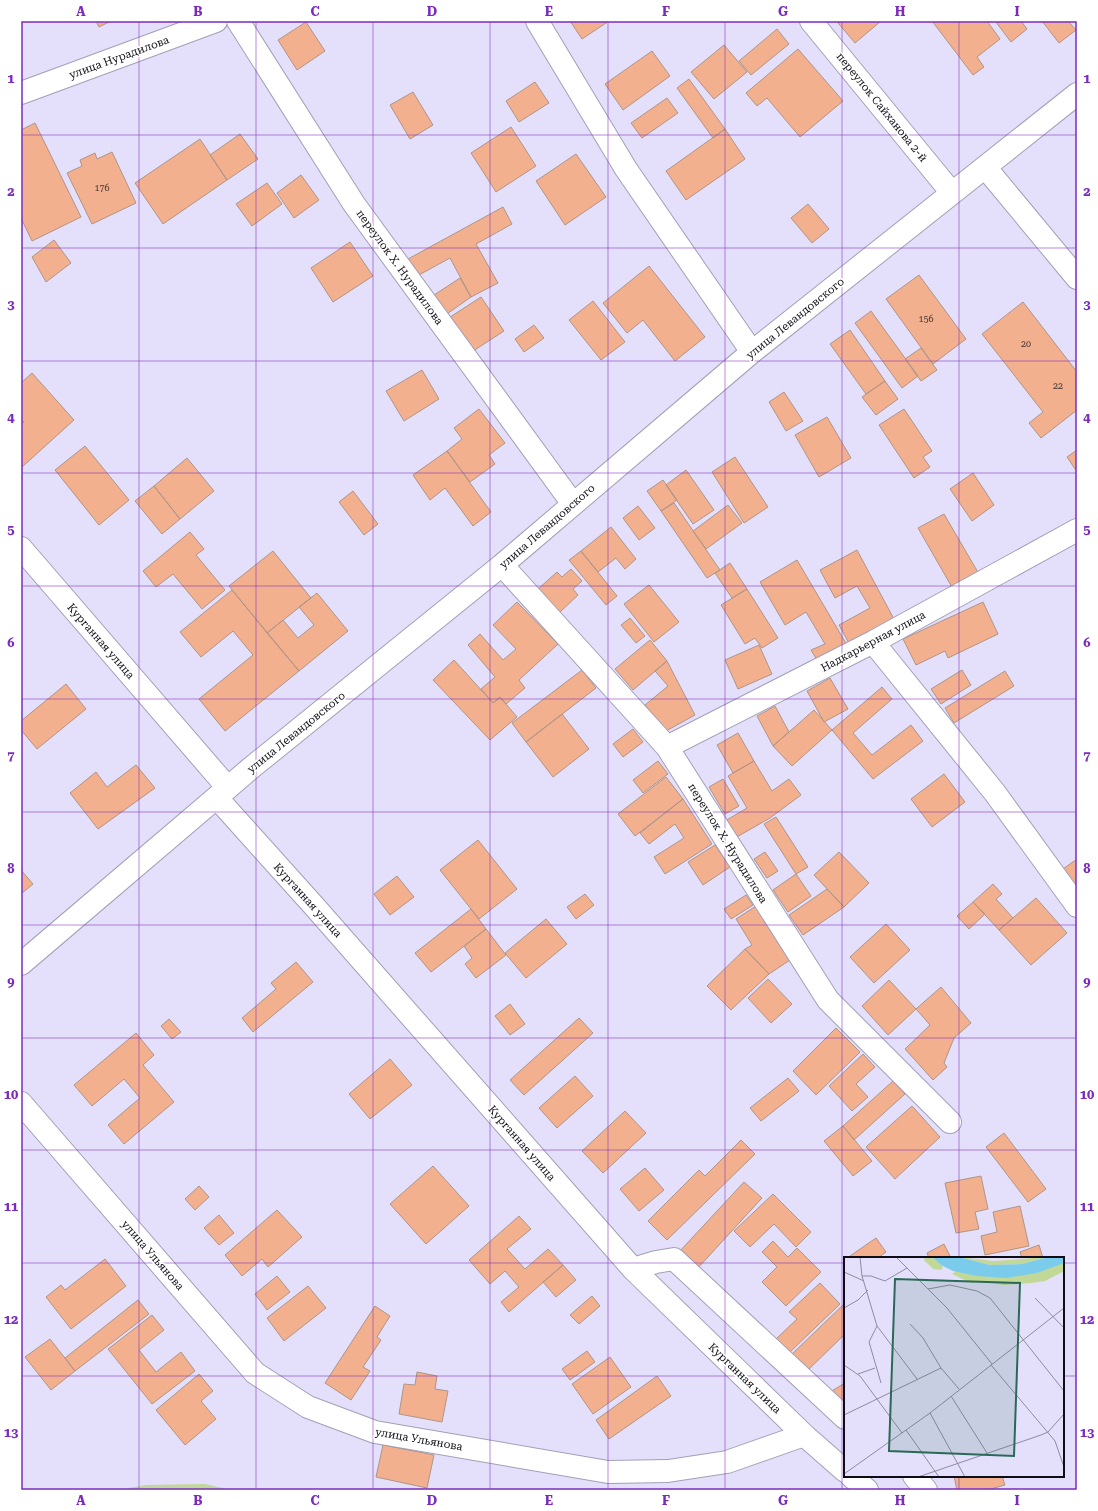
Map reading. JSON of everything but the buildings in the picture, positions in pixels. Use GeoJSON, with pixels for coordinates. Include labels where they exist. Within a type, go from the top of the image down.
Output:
{"type":"FeatureCollection","features":[{"type":"Feature","properties":{"kind":"street","name":"улица Нурадилова"},"geometry":{"type":"LineString","coordinates":[[21,93],[216,21]]}},
{"type":"Feature","properties":{"kind":"street","name":"переулок Х. Нурадилова"},"geometry":{"type":"LineString","coordinates":[[238,21],[354,204],[573,504]]}},
{"type":"Feature","properties":{"kind":"street"},"geometry":{"type":"LineString","coordinates":[[537,21],[626,169],[752,352]]}},
{"type":"Feature","properties":{"kind":"street","name":"переулок Сайханова 2-й"},"geometry":{"type":"LineString","coordinates":[[811,21],[952,193]]}},
{"type":"Feature","properties":{"kind":"street","name":"улица Левандовского"},"geometry":{"type":"LineString","coordinates":[[21,964],[223,793],[502,565],[752,352],[1077,94]]}},
{"type":"Feature","properties":{"kind":"street"},"geometry":{"type":"LineString","coordinates":[[985,167],[1077,278]]}},
{"type":"Feature","properties":{"kind":"street","name":"Надкарьерная улица"},"geometry":{"type":"LineString","coordinates":[[668,747],[874,642],[1077,530]]}},
{"type":"Feature","properties":{"kind":"street","name":"Курганная улица"},"geometry":{"type":"LineString","coordinates":[[21,548],[314,906],[633,1270],[804,1435],[844,1470]]}},
{"type":"Feature","properties":{"kind":"street","name":"переулок Х. Нурадилова"},"geometry":{"type":"LineString","coordinates":[[502,565],[668,747],[828,1000],[950,1122]]}},
{"type":"Feature","properties":{"kind":"street"},"geometry":{"type":"LineString","coordinates":[[874,642],[995,794],[1077,906]]}},
{"type":"Feature","properties":{"kind":"street","name":"улица Ульянова"},"geometry":{"type":"LineString","coordinates":[[21,1103],[255,1373],[308,1408],[376,1432],[608,1472],[668,1471],[727,1462],[804,1435]]}},
{"type":"Feature","properties":{"kind":"street"},"geometry":{"type":"LineString","coordinates":[[633,1270],[656,1262],[674,1260],[844,1417]]}},
{"type":"Feature","properties":{"kind":"street"},"geometry":{"type":"LineString","coordinates":[[852,1477],[867,1490]]}},
{"type":"Feature","properties":{"kind":"street"},"geometry":{"type":"LineString","coordinates":[[915,1477],[926,1490]]}},
{"type":"Feature","properties":{"kind":"green space"},"geometry":{"type":"Polygon","coordinates":[[[205,1484],[232,1490],[117,1490],[146,1485],[205,1484]]]}}]}
